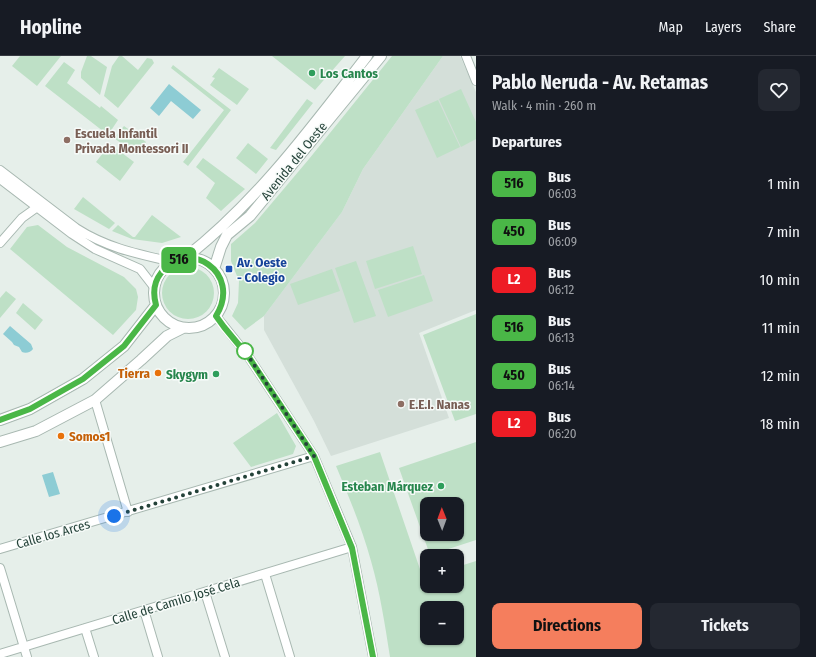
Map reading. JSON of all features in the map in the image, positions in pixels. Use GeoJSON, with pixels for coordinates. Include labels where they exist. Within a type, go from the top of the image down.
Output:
{"type":"FeatureCollection","features":[{"type":"Feature","properties":{"kind":"street","name":"Avenida del Oeste"},"geometry":{"type":"LineString","coordinates":[[185,258],[206,241],[240,209],[281,164],[367,56]]}},
{"type":"Feature","properties":{"kind":"street","name":"Avenida del Oeste"},"geometry":{"type":"LineString","coordinates":[[214,269],[220,247],[227,235],[250,216],[381,56]]}},
{"type":"Feature","properties":{"kind":"street"},"geometry":{"type":"LineString","coordinates":[[466,56],[476,81]]}},
{"type":"Feature","properties":{"kind":"street"},"geometry":{"type":"LineString","coordinates":[[0,170],[86,235],[130,253],[173,262]]}},
{"type":"Feature","properties":{"kind":"street"},"geometry":{"type":"LineString","coordinates":[[0,179],[72,234],[95,248],[140,269],[154,287]]}},
{"type":"Feature","properties":{"kind":"street"},"geometry":{"type":"LineString","coordinates":[[0,243],[22,218],[36,208]]}},
{"type":"Feature","properties":{"kind":"street"},"geometry":{"type":"LineString","coordinates":[[185,258],[201,261],[214,269],[220,276],[224,286],[222,307],[216,316],[207,324],[195,328],[183,328],[166,320],[160,314],[156,305],[154,293],[154,287],[158,277],[164,268],[173,262],[185,258]]}},
{"type":"Feature","properties":{"kind":"street"},"geometry":{"type":"LineString","coordinates":[[0,420],[30,409],[83,379],[124,346],[156,305]]}},
{"type":"Feature","properties":{"kind":"street"},"geometry":{"type":"LineString","coordinates":[[216,316],[248,356],[314,456],[352,548],[373,657]]}},
{"type":"Feature","properties":{"kind":"street"},"geometry":{"type":"LineString","coordinates":[[0,442],[36,431],[95,400],[167,336],[183,328]]}},
{"type":"Feature","properties":{"kind":"street"},"geometry":{"type":"LineString","coordinates":[[95,400],[128,512]]}},
{"type":"Feature","properties":{"kind":"street","name":"Calle los Arces"},"geometry":{"type":"LineString","coordinates":[[0,549],[314,456]]}},
{"type":"Feature","properties":{"kind":"street","name":"Calle de Camilo José Cela"},"geometry":{"type":"LineString","coordinates":[[0,654],[352,548]]}},
{"type":"Feature","properties":{"kind":"street"},"geometry":{"type":"LineString","coordinates":[[0,568],[27,657]]}},
{"type":"Feature","properties":{"kind":"street"},"geometry":{"type":"LineString","coordinates":[[265,574],[290,657]]}},
{"type":"Feature","properties":{"kind":"street"},"geometry":{"type":"LineString","coordinates":[[205,592],[225,657]]}},
{"type":"Feature","properties":{"kind":"street"},"geometry":{"type":"LineString","coordinates":[[144,610],[158,657]]}},
{"type":"Feature","properties":{"kind":"street"},"geometry":{"type":"LineString","coordinates":[[85,628],[94,657]]}},
{"type":"Feature","properties":{"kind":"shaded area"},"geometry":{"type":"Polygon","coordinates":[[[443,56],[460,56],[476,92],[476,310],[419,333],[449,418],[331,456],[314,421],[264,330],[264,316],[342,212],[363,169],[443,56]]]}},
{"type":"Feature","properties":{"kind":"green space"},"geometry":{"type":"Polygon","coordinates":[[[20,56],[61,56],[37,86],[12,66],[20,56]]]}},
{"type":"Feature","properties":{"kind":"green space"},"geometry":{"type":"Polygon","coordinates":[[[87,56],[91,56],[107,67],[100,95],[81,78],[81,72],[87,56]]]}},
{"type":"Feature","properties":{"kind":"green space"},"geometry":{"type":"Polygon","coordinates":[[[119,56],[122,56],[138,70],[147,58],[152,59],[154,63],[118,108],[104,96],[112,66],[119,56]]]}},
{"type":"Feature","properties":{"kind":"green space","name":"Los Cantos"},"geometry":{"type":"Polygon","coordinates":[[[272,56],[345,56],[315,90],[272,56]]]}},
{"type":"Feature","properties":{"kind":"green space"},"geometry":{"type":"Polygon","coordinates":[[[392,56],[443,56],[363,169],[342,212],[264,316],[245,330],[232,316],[238,303],[239,281],[231,261],[231,244],[255,223],[392,56]]]}},
{"type":"Feature","properties":{"kind":"green space"},"geometry":{"type":"Polygon","coordinates":[[[64,62],[75,70],[67,83],[100,108],[101,106],[118,120],[108,135],[45,86],[64,62]]]}},
{"type":"Feature","properties":{"kind":"green space"},"geometry":{"type":"Polygon","coordinates":[[[173,65],[231,110],[188,166],[183,162],[224,110],[171,68],[173,65]]]}},
{"type":"Feature","properties":{"kind":"green space"},"geometry":{"type":"Polygon","coordinates":[[[219,68],[249,89],[237,105],[210,85],[215,78],[212,77],[219,68]]]}},
{"type":"Feature","properties":{"kind":"green space"},"geometry":{"type":"Polygon","coordinates":[[[461,89],[476,122],[476,139],[461,147],[439,99],[461,89]]]}},
{"type":"Feature","properties":{"kind":"green space"},"geometry":{"type":"Polygon","coordinates":[[[307,99],[313,103],[276,150],[270,148],[307,99]]]}},
{"type":"Feature","properties":{"kind":"green space"},"geometry":{"type":"Polygon","coordinates":[[[438,100],[460,147],[437,158],[415,110],[438,100]]]}},
{"type":"Feature","properties":{"kind":"green space"},"geometry":{"type":"Polygon","coordinates":[[[124,126],[146,142],[137,155],[114,138],[124,126]]]}},
{"type":"Feature","properties":{"kind":"green space"},"geometry":{"type":"Polygon","coordinates":[[[248,143],[268,159],[256,174],[236,158],[248,143]]]}},
{"type":"Feature","properties":{"kind":"green space"},"geometry":{"type":"Polygon","coordinates":[[[110,144],[134,162],[120,181],[96,162],[110,144]]]}},
{"type":"Feature","properties":{"kind":"green space"},"geometry":{"type":"Polygon","coordinates":[[[203,158],[245,189],[221,211],[206,198],[215,183],[196,167],[203,158]]]}},
{"type":"Feature","properties":{"kind":"green space"},"geometry":{"type":"Polygon","coordinates":[[[83,197],[115,223],[109,229],[74,209],[83,197]]]}},
{"type":"Feature","properties":{"kind":"green space"},"geometry":{"type":"Polygon","coordinates":[[[152,215],[181,237],[162,243],[132,239],[112,231],[118,225],[135,237],[152,215]]]}},
{"type":"Feature","properties":{"kind":"green space"},"geometry":{"type":"Polygon","coordinates":[[[38,225],[67,247],[124,277],[136,289],[138,297],[136,310],[113,335],[10,249],[27,227],[38,225]]]}},
{"type":"Feature","properties":{"kind":"green space"},"geometry":{"type":"Polygon","coordinates":[[[413,246],[422,274],[375,289],[366,261],[413,246]]]}},
{"type":"Feature","properties":{"kind":"green space"},"geometry":{"type":"Polygon","coordinates":[[[356,261],[376,316],[354,323],[335,268],[356,261]]]}},
{"type":"Feature","properties":{"kind":"green space"},"geometry":{"type":"Polygon","coordinates":[[[183,267],[193,267],[207,274],[214,288],[214,298],[207,312],[193,319],[183,319],[173,315],[166,308],[162,298],[162,288],[166,278],[173,271],[183,267]]]}},
{"type":"Feature","properties":{"kind":"green space"},"geometry":{"type":"Polygon","coordinates":[[[332,269],[340,291],[298,305],[290,284],[332,269]]]}},
{"type":"Feature","properties":{"kind":"green space"},"geometry":{"type":"Polygon","coordinates":[[[424,275],[433,301],[388,317],[378,290],[424,275]]]}},
{"type":"Feature","properties":{"kind":"green space"},"geometry":{"type":"Polygon","coordinates":[[[6,291],[16,299],[0,318],[0,298],[6,291]]]}},
{"type":"Feature","properties":{"kind":"green space"},"geometry":{"type":"Polygon","coordinates":[[[23,303],[43,320],[35,330],[16,313],[23,303]]]}},
{"type":"Feature","properties":{"kind":"green space"},"geometry":{"type":"Polygon","coordinates":[[[476,314],[476,414],[455,421],[423,335],[476,314]]]}},
{"type":"Feature","properties":{"kind":"green space"},"geometry":{"type":"Polygon","coordinates":[[[277,413],[296,446],[293,454],[251,467],[233,443],[277,413]]]}},
{"type":"Feature","properties":{"kind":"green space","name":"Esteban Márquez"},"geometry":{"type":"Polygon","coordinates":[[[476,442],[476,540],[448,549],[428,549],[425,541],[464,541],[464,497],[420,497],[420,527],[399,468],[476,442]]]}},
{"type":"Feature","properties":{"kind":"green space"},"geometry":{"type":"Polygon","coordinates":[[[380,452],[420,569],[420,593],[464,593],[464,565],[476,561],[476,657],[390,657],[380,597],[371,561],[336,466],[380,452]]]}},
{"type":"Feature","properties":{"kind":"water"},"geometry":{"type":"Polygon","coordinates":[[[169,84],[201,110],[193,119],[171,101],[159,116],[150,108],[169,84]]]}},
{"type":"Feature","properties":{"kind":"water"},"geometry":{"type":"Polygon","coordinates":[[[10,326],[31,344],[33,349],[30,352],[22,352],[19,347],[14,345],[3,334],[10,326]]]}},
{"type":"Feature","properties":{"kind":"water"},"geometry":{"type":"Polygon","coordinates":[[[53,472],[60,494],[49,497],[42,475],[53,472]]]}},
{"type":"Feature","properties":{"kind":"bus line","name":"516"},"geometry":{"type":"LineString","coordinates":[[0,420],[30,409],[83,379],[124,346],[156,305],[154,299],[154,287],[164,268],[179,259],[185,258],[206,262],[220,276],[224,286],[222,307],[216,316],[248,356],[314,456],[352,548],[373,657]]}},
{"type":"Feature","properties":{"kind":"place","name":"Los Cantos"},"geometry":{"type":"Point","coordinates":[312,73]}},
{"type":"Feature","properties":{"kind":"place","name":"Escuela Infantil Privada Montessori II"},"geometry":{"type":"Point","coordinates":[67,140]}},
{"type":"Feature","properties":{"kind":"place","name":"Av. Oeste - Colegio"},"geometry":{"type":"Point","coordinates":[229,269]}},
{"type":"Feature","properties":{"kind":"place","name":"Tierra"},"geometry":{"type":"Point","coordinates":[158,373]}},
{"type":"Feature","properties":{"kind":"place","name":"Skygym"},"geometry":{"type":"Point","coordinates":[216,374]}},
{"type":"Feature","properties":{"kind":"place","name":"E.E.I. Nanas"},"geometry":{"type":"Point","coordinates":[401,404]}},
{"type":"Feature","properties":{"kind":"place","name":"Somos1"},"geometry":{"type":"Point","coordinates":[61,436]}},
{"type":"Feature","properties":{"kind":"place","name":"Esteban Márquez"},"geometry":{"type":"Point","coordinates":[441,486]}},
{"type":"Feature","properties":{"kind":"route"},"geometry":{"type":"LineString","coordinates":[[114,516],[314,456],[245,351]]}}]}
